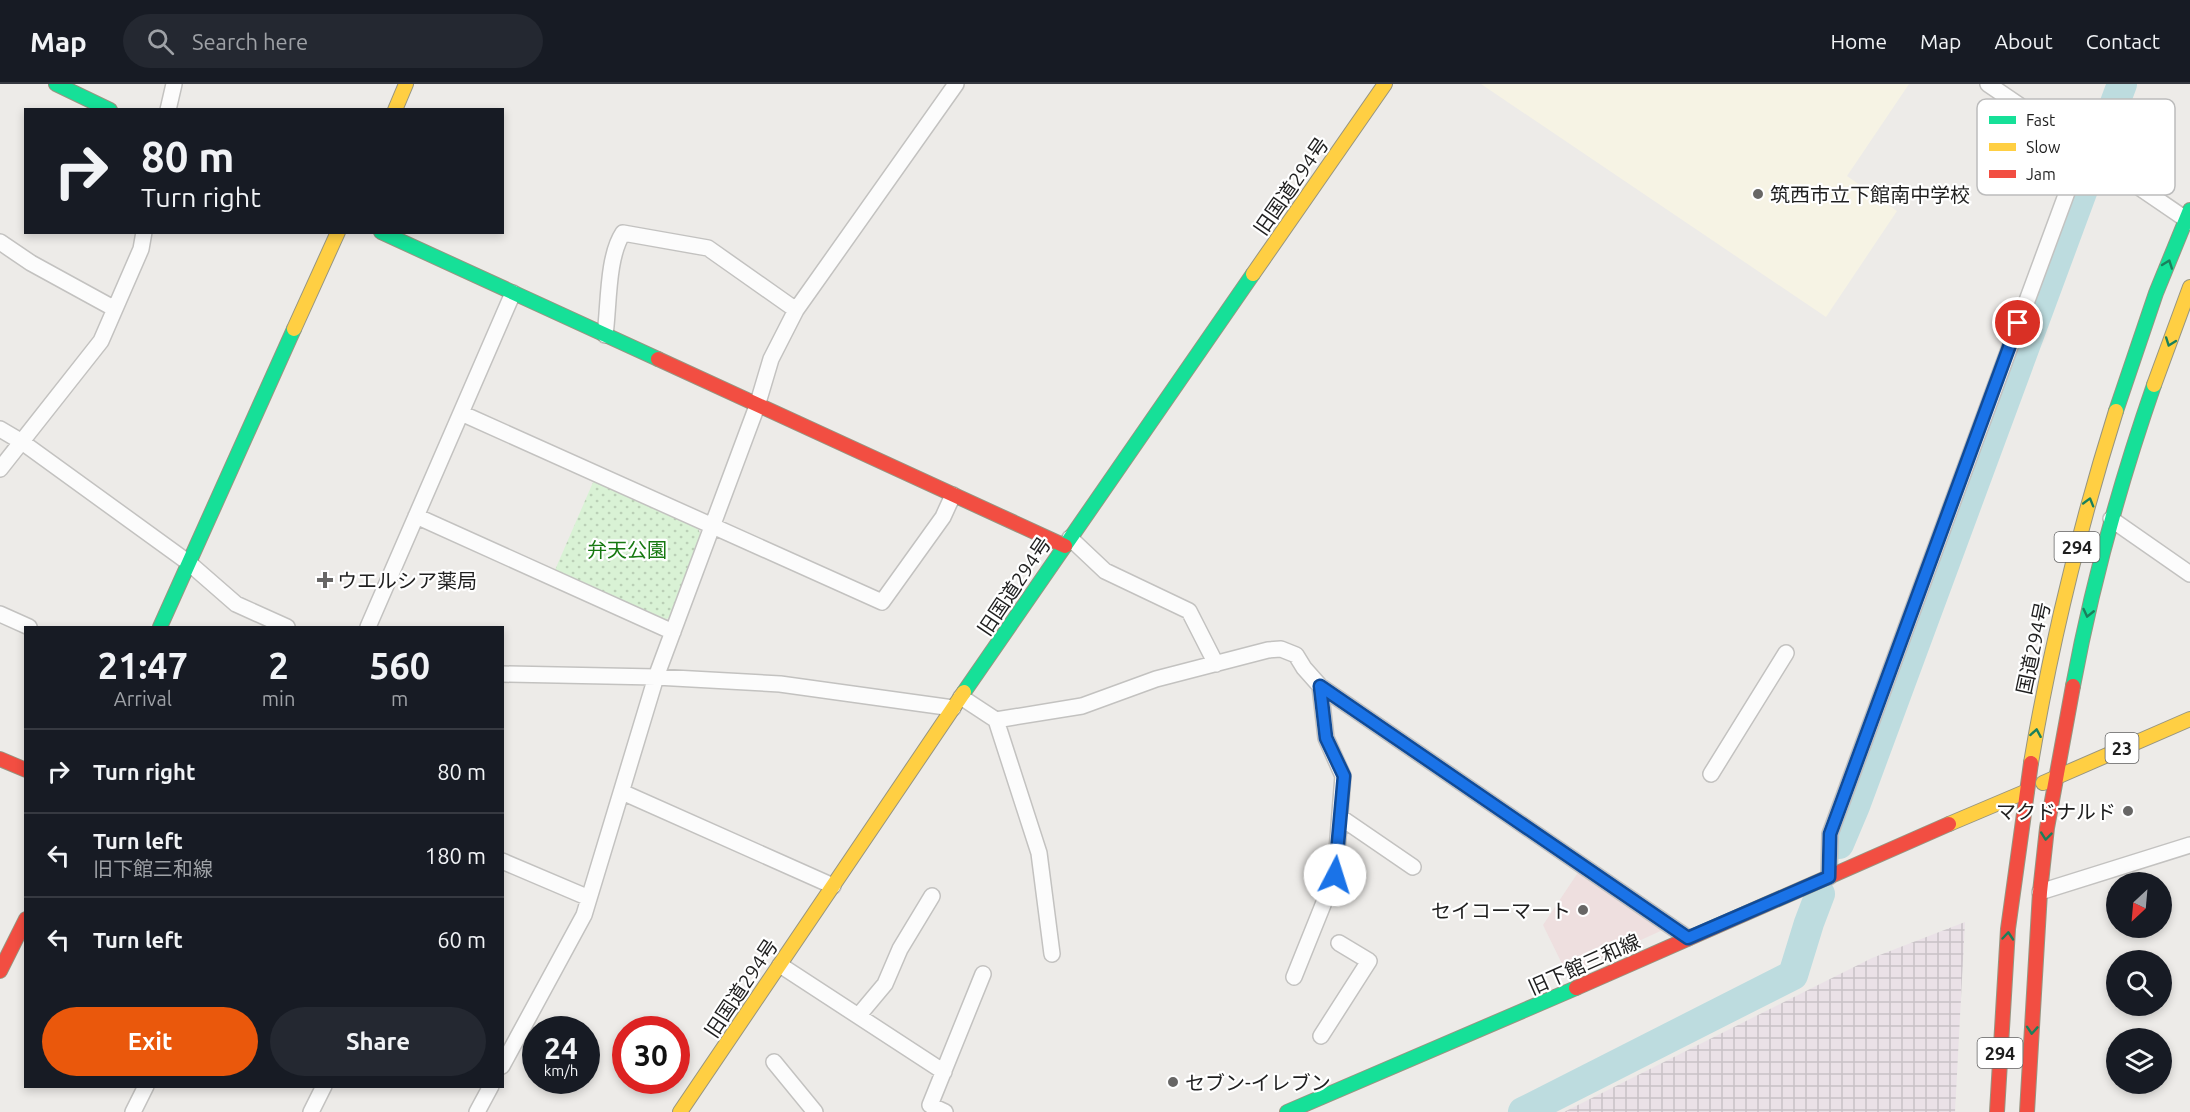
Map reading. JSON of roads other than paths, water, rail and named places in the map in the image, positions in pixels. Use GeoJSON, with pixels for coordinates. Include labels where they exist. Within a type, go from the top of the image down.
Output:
{"type":"FeatureCollection","features":[{"type":"Feature","properties":{"kind":"main road"},"geometry":{"type":"LineString","coordinates":[[56,84],[106,108]]}},
{"type":"Feature","properties":{"kind":"main road"},"geometry":{"type":"LineString","coordinates":[[396,108],[406,84]]}},
{"type":"Feature","properties":{"kind":"main road","name":"旧国道294号"},"geometry":{"type":"LineString","coordinates":[[680,1112],[957,703],[1385,84]]}},
{"type":"Feature","properties":{"kind":"main road","name":"国道294号"},"geometry":{"type":"LineString","coordinates":[[1997,1112],[2009,928],[2027,791],[2048,672],[2088,504],[2126,380],[2189,217]]}},
{"type":"Feature","properties":{"kind":"main road"},"geometry":{"type":"LineString","coordinates":[[160,626],[337,234]]}},
{"type":"Feature","properties":{"kind":"main road"},"geometry":{"type":"LineString","coordinates":[[385,234],[953,495],[1068,542]]}},
{"type":"Feature","properties":{"kind":"main road","name":"294"},"geometry":{"type":"LineString","coordinates":[[2027,1112],[2040,892],[2047,828],[2083,634],[2110,519],[2190,287]]}},
{"type":"Feature","properties":{"kind":"main road","name":"23"},"geometry":{"type":"LineString","coordinates":[[2027,791],[2190,719]]}},
{"type":"Feature","properties":{"kind":"main road"},"geometry":{"type":"LineString","coordinates":[[0,759],[24,769]]}},
{"type":"Feature","properties":{"kind":"main road","name":"旧下館三和線"},"geometry":{"type":"LineString","coordinates":[[1287,1112],[1480,1031],[2027,791]]}},
{"type":"Feature","properties":{"kind":"main road"},"geometry":{"type":"LineString","coordinates":[[0,971],[24,925]]}},
{"type":"Feature","properties":{"kind":"street"},"geometry":{"type":"LineString","coordinates":[[168,108],[174,84]]}},
{"type":"Feature","properties":{"kind":"street"},"geometry":{"type":"LineString","coordinates":[[504,1062],[584,915],[656,677],[757,406],[771,359],[796,310],[956,84]]}},
{"type":"Feature","properties":{"kind":"street"},"geometry":{"type":"LineString","coordinates":[[1988,84],[2010,99]]}},
{"type":"Feature","properties":{"kind":"street"},"geometry":{"type":"LineString","coordinates":[[1829,877],[1830,834],[2066,195]]}},
{"type":"Feature","properties":{"kind":"street"},"geometry":{"type":"LineString","coordinates":[[2155,195],[2189,217]]}},
{"type":"Feature","properties":{"kind":"street"},"geometry":{"type":"LineString","coordinates":[[605,335],[613,254],[617,241],[623,233],[708,248],[796,310]]}},
{"type":"Feature","properties":{"kind":"street"},"geometry":{"type":"LineString","coordinates":[[0,469],[102,340],[141,249],[144,234]]}},
{"type":"Feature","properties":{"kind":"street"},"geometry":{"type":"LineString","coordinates":[[0,242],[31,263],[115,309]]}},
{"type":"Feature","properties":{"kind":"street"},"geometry":{"type":"LineString","coordinates":[[368,626],[513,293]]}},
{"type":"Feature","properties":{"kind":"street"},"geometry":{"type":"LineString","coordinates":[[461,413],[882,602],[943,517],[953,495]]}},
{"type":"Feature","properties":{"kind":"street"},"geometry":{"type":"LineString","coordinates":[[0,429],[22,442],[189,563],[236,604],[285,626]]}},
{"type":"Feature","properties":{"kind":"street"},"geometry":{"type":"LineString","coordinates":[[416,516],[673,632]]}},
{"type":"Feature","properties":{"kind":"street"},"geometry":{"type":"LineString","coordinates":[[2110,519],[2190,573]]}},
{"type":"Feature","properties":{"kind":"street"},"geometry":{"type":"LineString","coordinates":[[1068,542],[1105,571],[1189,611],[1216,664]]}},
{"type":"Feature","properties":{"kind":"street"},"geometry":{"type":"LineString","coordinates":[[0,614],[27,626]]}},
{"type":"Feature","properties":{"kind":"street"},"geometry":{"type":"LineString","coordinates":[[504,674],[656,677],[780,684],[957,703],[996,720],[1082,706],[1156,679],[1268,650],[1281,649],[1296,655],[1320,686],[1688,938]]}},
{"type":"Feature","properties":{"kind":"street"},"geometry":{"type":"LineString","coordinates":[[1711,774],[1786,653]]}},
{"type":"Feature","properties":{"kind":"street"},"geometry":{"type":"LineString","coordinates":[[1294,977],[1335,875],[1344,776],[1326,738],[1320,686]]}},
{"type":"Feature","properties":{"kind":"street"},"geometry":{"type":"LineString","coordinates":[[996,720],[1039,853],[1052,954]]}},
{"type":"Feature","properties":{"kind":"street"},"geometry":{"type":"LineString","coordinates":[[622,792],[833,886]]}},
{"type":"Feature","properties":{"kind":"street"},"geometry":{"type":"LineString","coordinates":[[1340,818],[1413,867]]}},
{"type":"Feature","properties":{"kind":"street"},"geometry":{"type":"LineString","coordinates":[[2040,892],[2190,845]]}},
{"type":"Feature","properties":{"kind":"street"},"geometry":{"type":"LineString","coordinates":[[504,862],[589,898]]}},
{"type":"Feature","properties":{"kind":"street"},"geometry":{"type":"LineString","coordinates":[[859,1015],[885,984],[900,949],[932,896]]}},
{"type":"Feature","properties":{"kind":"street"},"geometry":{"type":"LineString","coordinates":[[1321,1036],[1369,961],[1339,943]]}},
{"type":"Feature","properties":{"kind":"street"},"geometry":{"type":"LineString","coordinates":[[780,965],[944,1072]]}},
{"type":"Feature","properties":{"kind":"street"},"geometry":{"type":"LineString","coordinates":[[945,1112],[928,1108],[983,974]]}},
{"type":"Feature","properties":{"kind":"street"},"geometry":{"type":"LineString","coordinates":[[774,1062],[815,1112]]}},
{"type":"Feature","properties":{"kind":"street"},"geometry":{"type":"LineString","coordinates":[[133,1112],[145,1088]]}},
{"type":"Feature","properties":{"kind":"street"},"geometry":{"type":"LineString","coordinates":[[311,1112],[323,1088]]}},
{"type":"Feature","properties":{"kind":"street"},"geometry":{"type":"LineString","coordinates":[[477,1112],[490,1088]]}},
{"type":"Feature","properties":{"kind":"waterway"},"geometry":{"type":"LineString","coordinates":[[2116,99],[2122,84]]}},
{"type":"Feature","properties":{"kind":"waterway"},"geometry":{"type":"LineString","coordinates":[[1839,844],[2081,195]]}},
{"type":"Feature","properties":{"kind":"waterway"},"geometry":{"type":"LineString","coordinates":[[1523,1112],[1793,975],[1820,894]]}},
{"type":"Feature","properties":{"kind":"place","name":"筑西市立下館南中学校"},"geometry":{"type":"Point","coordinates":[1758,194]}},
{"type":"Feature","properties":{"kind":"place","name":"ウエルシア薬局"},"geometry":{"type":"Point","coordinates":[325,580]}},
{"type":"Feature","properties":{"kind":"place","name":"マクドナルド"},"geometry":{"type":"Point","coordinates":[2128,811]}},
{"type":"Feature","properties":{"kind":"place","name":"セイコーマート"},"geometry":{"type":"Point","coordinates":[1583,910]}},
{"type":"Feature","properties":{"kind":"place","name":"セブン-イレブン"},"geometry":{"type":"Point","coordinates":[1173,1082]}},
{"type":"Feature","properties":{"kind":"park label","name":"弁天公園"},"geometry":{"type":"Point","coordinates":[627,549]}}]}
